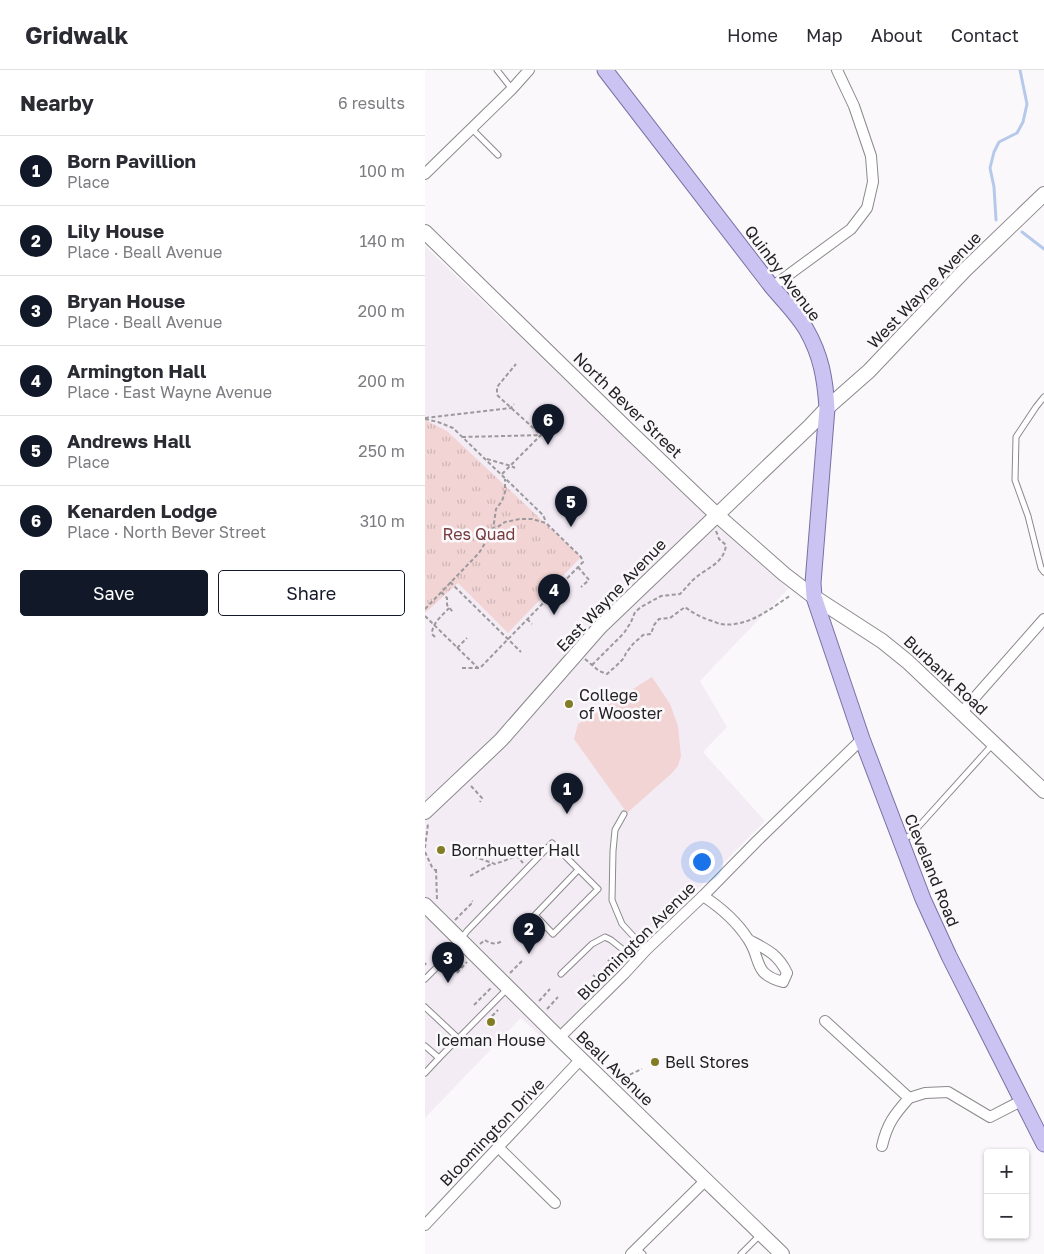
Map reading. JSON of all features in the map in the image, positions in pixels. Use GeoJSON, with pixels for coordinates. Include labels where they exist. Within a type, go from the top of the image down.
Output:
{"type":"FeatureCollection","features":[{"type":"Feature","properties":{"kind":"main road","name":"Quinby Avenue"},"geometry":{"type":"LineString","coordinates":[[605,70],[772,287],[796,315],[806,329],[822,367],[827,408],[813,583],[814,596]]}},
{"type":"Feature","properties":{"kind":"main road","name":"Cleveland Road"},"geometry":{"type":"LineString","coordinates":[[814,596],[862,739],[923,899],[949,956],[1044,1144]]}},
{"type":"Feature","properties":{"kind":"street"},"geometry":{"type":"LineString","coordinates":[[425,174],[529,70]]}},
{"type":"Feature","properties":{"kind":"street"},"geometry":{"type":"LineString","coordinates":[[772,287],[851,229],[867,208],[873,182],[871,156],[853,106],[837,70]]}},
{"type":"Feature","properties":{"kind":"street","name":"West Wayne Avenue"},"geometry":{"type":"LineString","coordinates":[[827,408],[869,371],[965,270],[1044,194]]}},
{"type":"Feature","properties":{"kind":"street","name":"North Bever Street"},"geometry":{"type":"LineString","coordinates":[[425,232],[628,430],[715,521],[814,596]]}},
{"type":"Feature","properties":{"kind":"street","name":"East Wayne Avenue"},"geometry":{"type":"LineString","coordinates":[[425,812],[501,740],[600,627],[715,521],[827,408]]}},
{"type":"Feature","properties":{"kind":"street","name":"Burbank Road"},"geometry":{"type":"LineString","coordinates":[[814,596],[882,641],[908,662],[1044,791]]}},
{"type":"Feature","properties":{"kind":"street"},"geometry":{"type":"LineString","coordinates":[[961,712],[1044,619]]}},
{"type":"Feature","properties":{"kind":"street","name":"Bloomington Avenue"},"geometry":{"type":"LineString","coordinates":[[559,1038],[646,950],[862,739]]}},
{"type":"Feature","properties":{"kind":"street"},"geometry":{"type":"LineString","coordinates":[[703,896],[714,903],[735,923],[749,940],[764,973],[772,979],[783,982],[787,973],[782,963],[773,953],[749,940]]}},
{"type":"Feature","properties":{"kind":"street","name":"Beall Avenue"},"geometry":{"type":"LineString","coordinates":[[431,903],[461,940],[509,980],[559,1038],[782,1254]]}},
{"type":"Feature","properties":{"kind":"street"},"geometry":{"type":"LineString","coordinates":[[825,1021],[909,1098]]}},
{"type":"Feature","properties":{"kind":"street","name":"Bloomington Drive"},"geometry":{"type":"LineString","coordinates":[[425,1225],[581,1059]]}},
{"type":"Feature","properties":{"kind":"street"},"geometry":{"type":"LineString","coordinates":[[882,1146],[885,1132],[894,1115],[909,1098],[925,1093],[948,1092],[991,1116],[1021,1101]]}},
{"type":"Feature","properties":{"kind":"street"},"geometry":{"type":"LineString","coordinates":[[499,1148],[555,1203]]}},
{"type":"Feature","properties":{"kind":"street"},"geometry":{"type":"LineString","coordinates":[[637,1252],[706,1180]]}},
{"type":"Feature","properties":{"kind":"lane"},"geometry":{"type":"LineString","coordinates":[[497,70],[512,89]]}},
{"type":"Feature","properties":{"kind":"lane"},"geometry":{"type":"LineString","coordinates":[[471,128],[498,155]]}},
{"type":"Feature","properties":{"kind":"lane"},"geometry":{"type":"LineString","coordinates":[[1044,397],[1016,437],[1015,480],[1028,516],[1041,568],[1044,572]]}},
{"type":"Feature","properties":{"kind":"lane"},"geometry":{"type":"LineString","coordinates":[[900,840],[911,835],[993,743]]}},
{"type":"Feature","properties":{"kind":"lane"},"geometry":{"type":"LineString","coordinates":[[624,814],[615,830],[612,900],[622,924],[646,950]]}},
{"type":"Feature","properties":{"kind":"lane"},"geometry":{"type":"LineString","coordinates":[[426,976],[450,954],[467,931],[552,843],[598,889],[553,934],[535,915],[578,870]]}},
{"type":"Feature","properties":{"kind":"lane"},"geometry":{"type":"LineString","coordinates":[[561,974],[591,944],[605,937],[616,943],[637,960]]}},
{"type":"Feature","properties":{"kind":"lane"},"geometry":{"type":"LineString","coordinates":[[425,1073],[509,980]]}},
{"type":"Feature","properties":{"kind":"lane"},"geometry":{"type":"LineString","coordinates":[[425,1007],[458,1038]]}},
{"type":"Feature","properties":{"kind":"lane"},"geometry":{"type":"LineString","coordinates":[[425,1046],[439,1058]]}},
{"type":"Feature","properties":{"kind":"lane"},"geometry":{"type":"LineString","coordinates":[[741,1254],[761,1234]]}},
{"type":"Feature","properties":{"kind":"path"},"geometry":{"type":"LineString","coordinates":[[516,364],[497,387],[497,394],[541,435]]}},
{"type":"Feature","properties":{"kind":"path"},"geometry":{"type":"LineString","coordinates":[[425,419],[511,408],[514,404]]}},
{"type":"Feature","properties":{"kind":"path"},"geometry":{"type":"LineString","coordinates":[[425,419],[453,428],[543,515],[546,523],[581,557],[583,562],[481,668],[462,668]]}},
{"type":"Feature","properties":{"kind":"path"},"geometry":{"type":"LineString","coordinates":[[502,475],[541,435]]}},
{"type":"Feature","properties":{"kind":"path"},"geometry":{"type":"LineString","coordinates":[[462,437],[546,435]]}},
{"type":"Feature","properties":{"kind":"path"},"geometry":{"type":"LineString","coordinates":[[524,452],[527,456]]}},
{"type":"Feature","properties":{"kind":"path"},"geometry":{"type":"LineString","coordinates":[[484,458],[515,468]]}},
{"type":"Feature","properties":{"kind":"path"},"geometry":{"type":"LineString","coordinates":[[425,609],[479,553],[493,530],[496,510],[505,492],[505,478]]}},
{"type":"Feature","properties":{"kind":"path"},"geometry":{"type":"LineString","coordinates":[[493,530],[505,522],[520,519],[532,519],[546,523]]}},
{"type":"Feature","properties":{"kind":"path"},"geometry":{"type":"LineString","coordinates":[[591,665],[623,634],[635,612],[641,607],[661,596],[680,594],[693,580],[719,562],[726,546],[719,539],[715,521]]}},
{"type":"Feature","properties":{"kind":"path"},"geometry":{"type":"LineString","coordinates":[[555,532],[558,529]]}},
{"type":"Feature","properties":{"kind":"path"},"geometry":{"type":"LineString","coordinates":[[578,567],[589,580],[581,587]]}},
{"type":"Feature","properties":{"kind":"path"},"geometry":{"type":"LineString","coordinates":[[450,582],[521,652]]}},
{"type":"Feature","properties":{"kind":"path"},"geometry":{"type":"LineString","coordinates":[[563,583],[569,588]]}},
{"type":"Feature","properties":{"kind":"path"},"geometry":{"type":"LineString","coordinates":[[441,592],[447,598],[447,605],[453,612]]}},
{"type":"Feature","properties":{"kind":"path"},"geometry":{"type":"LineString","coordinates":[[578,653],[599,671],[607,674],[624,658],[626,652],[633,644],[643,635],[651,634],[654,625],[659,619],[670,618],[685,607],[694,614],[719,624],[736,624],[747,622],[763,614],[791,594]]}},
{"type":"Feature","properties":{"kind":"path"},"geometry":{"type":"LineString","coordinates":[[545,601],[550,606]]}},
{"type":"Feature","properties":{"kind":"path"},"geometry":{"type":"LineString","coordinates":[[435,637],[432,634],[433,625],[449,608]]}},
{"type":"Feature","properties":{"kind":"path"},"geometry":{"type":"LineString","coordinates":[[425,616],[478,668]]}},
{"type":"Feature","properties":{"kind":"path"},"geometry":{"type":"LineString","coordinates":[[527,619],[532,624]]}},
{"type":"Feature","properties":{"kind":"path"},"geometry":{"type":"LineString","coordinates":[[457,648],[467,638]]}},
{"type":"Feature","properties":{"kind":"path"},"geometry":{"type":"LineString","coordinates":[[462,777],[482,798],[480,802]]}},
{"type":"Feature","properties":{"kind":"path"},"geometry":{"type":"LineString","coordinates":[[425,821],[427,824],[425,848]]}},
{"type":"Feature","properties":{"kind":"path"},"geometry":{"type":"LineString","coordinates":[[455,850],[495,864],[517,856],[528,868]]}},
{"type":"Feature","properties":{"kind":"path"},"geometry":{"type":"LineString","coordinates":[[425,852],[427,859],[436,870],[431,903]]}},
{"type":"Feature","properties":{"kind":"path"},"geometry":{"type":"LineString","coordinates":[[470,876],[493,863]]}},
{"type":"Feature","properties":{"kind":"path"},"geometry":{"type":"LineString","coordinates":[[455,920],[472,901]]}},
{"type":"Feature","properties":{"kind":"path"},"geometry":{"type":"LineString","coordinates":[[480,944],[485,940],[495,944],[502,940]]}},
{"type":"Feature","properties":{"kind":"path"},"geometry":{"type":"LineString","coordinates":[[509,980],[522,961]]}},
{"type":"Feature","properties":{"kind":"path"},"geometry":{"type":"LineString","coordinates":[[457,973],[467,962]]}},
{"type":"Feature","properties":{"kind":"path"},"geometry":{"type":"LineString","coordinates":[[474,1005],[492,986]]}},
{"type":"Feature","properties":{"kind":"path"},"geometry":{"type":"LineString","coordinates":[[539,1001],[550,989]]}},
{"type":"Feature","properties":{"kind":"path"},"geometry":{"type":"LineString","coordinates":[[547,1009],[558,997]]}},
{"type":"Feature","properties":{"kind":"path"},"geometry":{"type":"LineString","coordinates":[[617,1080],[642,1069]]}},
{"type":"Feature","properties":{"kind":"shaded area","name":"College of Wooster"},"geometry":{"type":"Polygon","coordinates":[[[425,246],[685,495],[788,589],[700,681],[727,727],[703,752],[765,821],[547,1042],[521,1018],[425,1118],[425,246]]]}},
{"type":"Feature","properties":{"kind":"green space","name":"Res Quad"},"geometry":{"type":"Polygon","coordinates":[[[425,420],[447,431],[581,557],[508,633],[458,583],[425,613],[425,420]]]}},
{"type":"Feature","properties":{"kind":"green space"},"geometry":{"type":"Polygon","coordinates":[[[652,677],[670,704],[678,726],[681,756],[678,766],[671,774],[627,813],[574,739],[578,724],[652,677]]]}},
{"type":"Feature","properties":{"kind":"waterway"},"geometry":{"type":"LineString","coordinates":[[996,220],[994,187],[990,168],[999,142],[1017,133],[1023,122],[1027,104],[1020,70]]}},
{"type":"Feature","properties":{"kind":"waterway"},"geometry":{"type":"LineString","coordinates":[[1022,232],[1044,249]]}},
{"type":"Feature","properties":{"kind":"place","name":"Kenarden Lodge"},"geometry":{"type":"Point","coordinates":[548,445]}},
{"type":"Feature","properties":{"kind":"place","name":"Andrews Hall"},"geometry":{"type":"Point","coordinates":[571,527]}},
{"type":"Feature","properties":{"kind":"place","name":"Armington Hall"},"geometry":{"type":"Point","coordinates":[554,615]}},
{"type":"Feature","properties":{"kind":"place","name":"College of Wooster"},"geometry":{"type":"Point","coordinates":[569,704]}},
{"type":"Feature","properties":{"kind":"place","name":"Born Pavillion"},"geometry":{"type":"Point","coordinates":[567,814]}},
{"type":"Feature","properties":{"kind":"place","name":"Bornhuetter Hall"},"geometry":{"type":"Point","coordinates":[441,850]}},
{"type":"Feature","properties":{"kind":"place","name":"Lily House"},"geometry":{"type":"Point","coordinates":[529,954]}},
{"type":"Feature","properties":{"kind":"place","name":"Bryan House"},"geometry":{"type":"Point","coordinates":[448,983]}},
{"type":"Feature","properties":{"kind":"place","name":"Iceman House"},"geometry":{"type":"Point","coordinates":[491,1022]}},
{"type":"Feature","properties":{"kind":"place","name":"Bell Stores"},"geometry":{"type":"Point","coordinates":[655,1062]}}]}
